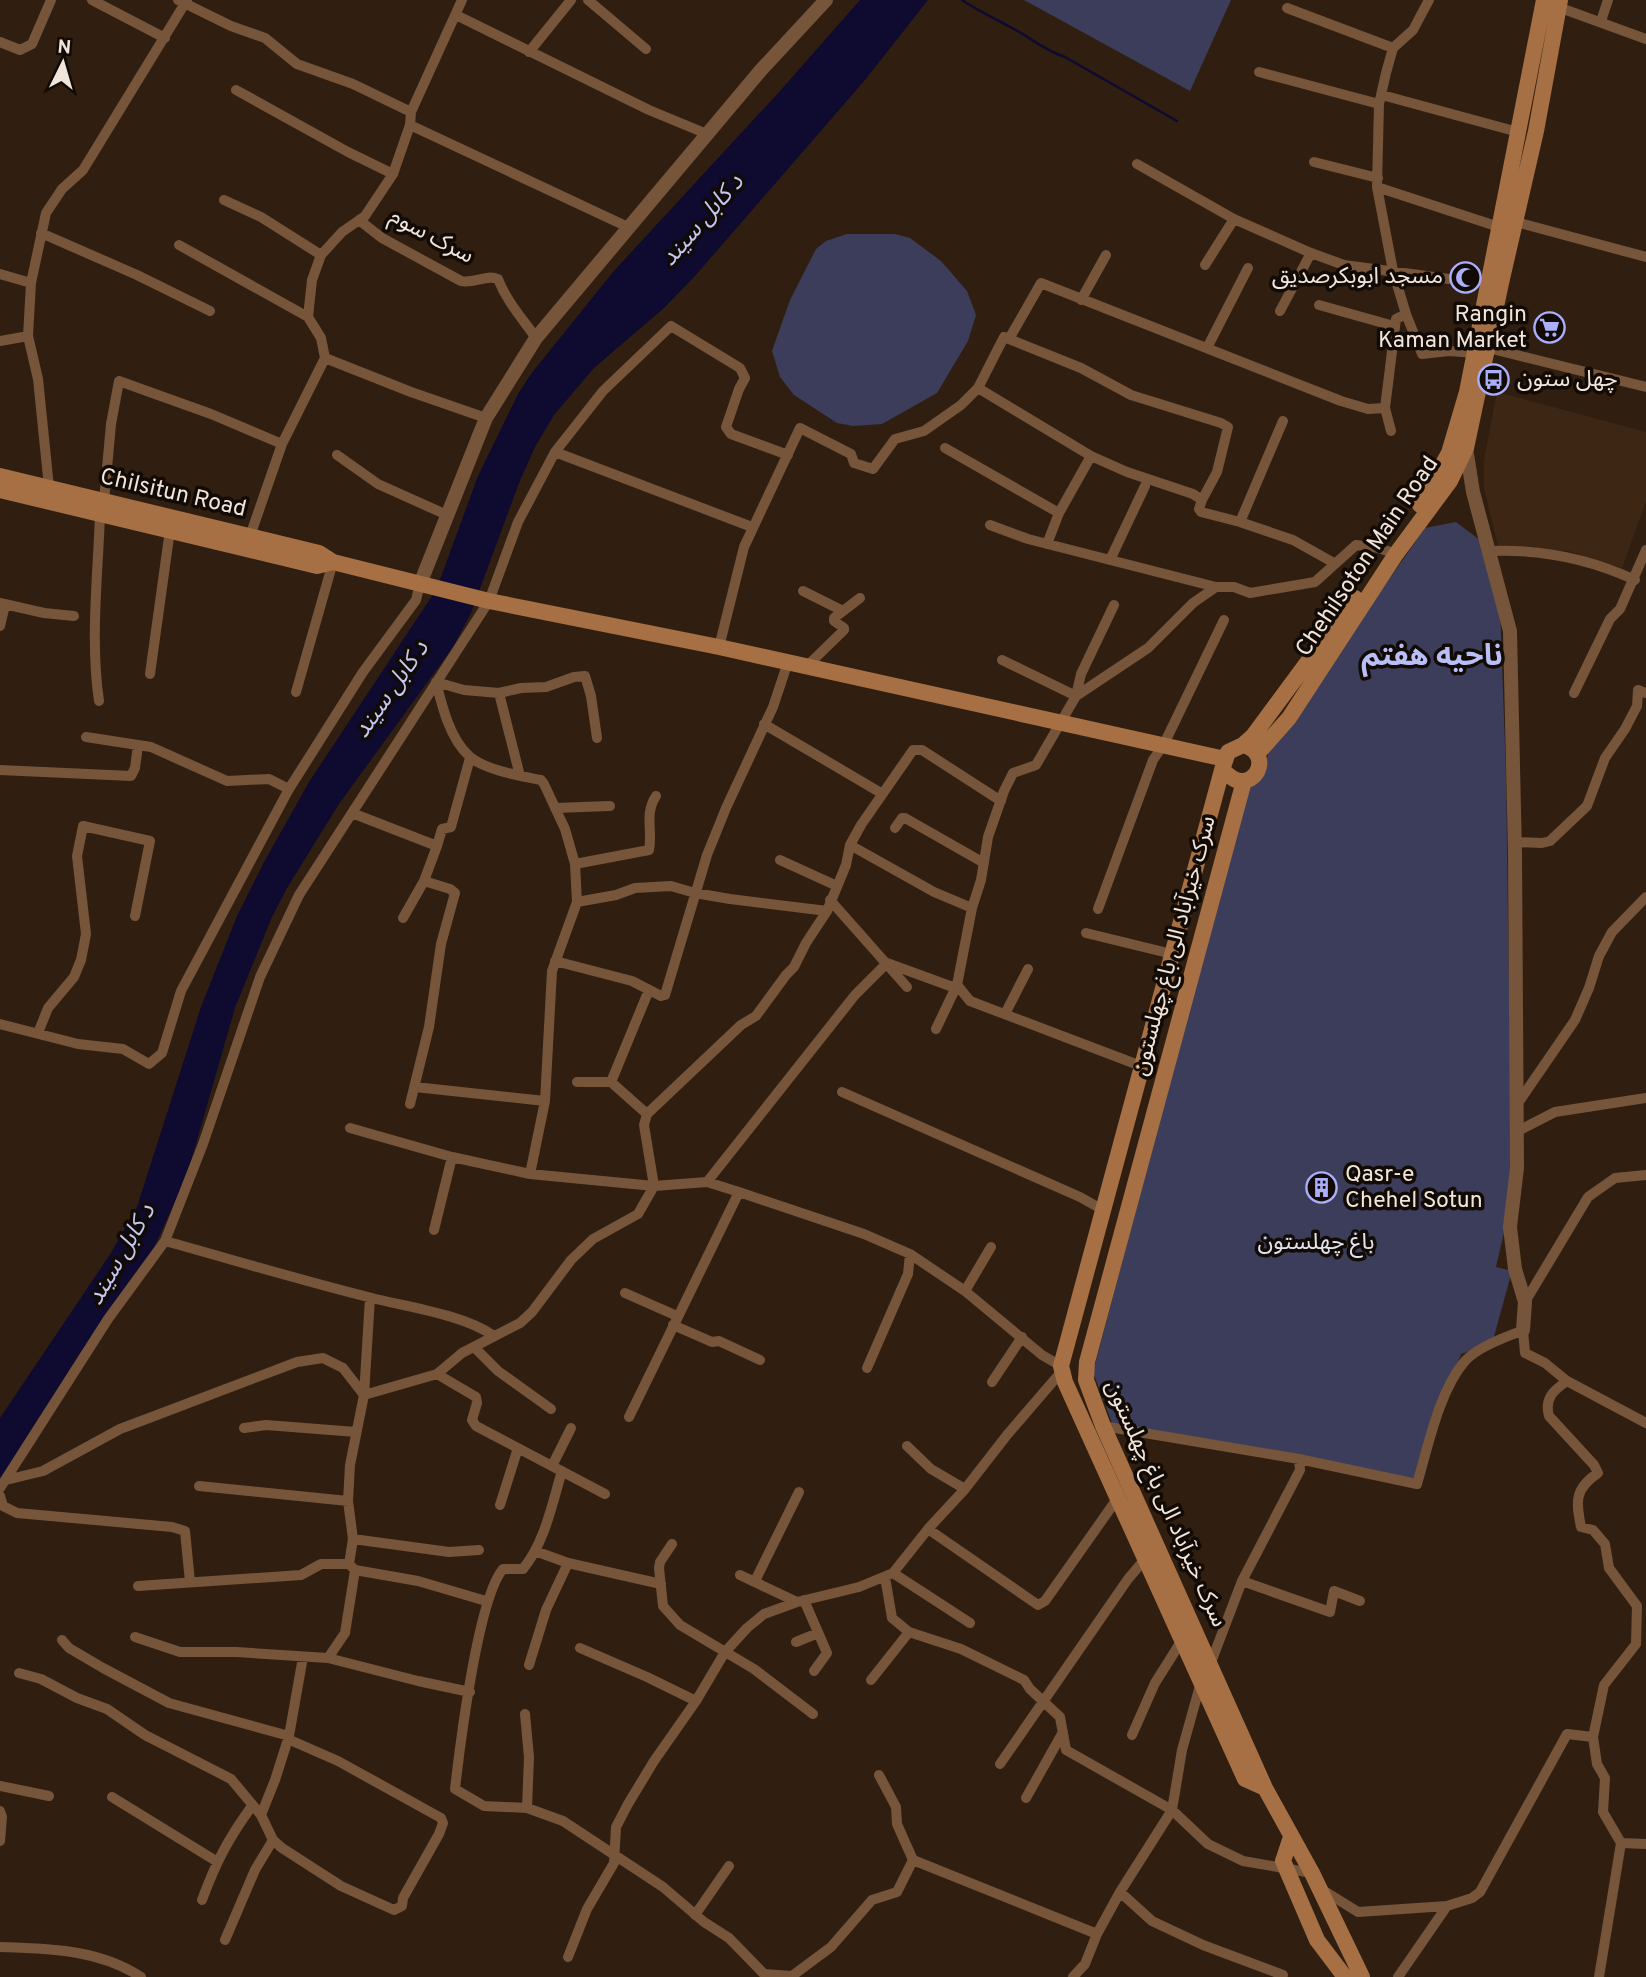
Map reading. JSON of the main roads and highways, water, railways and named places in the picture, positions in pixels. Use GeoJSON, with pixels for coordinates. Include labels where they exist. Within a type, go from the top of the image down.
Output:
{"type":"FeatureCollection","features":[{"type":"Feature","properties":{"kind":"main road","name":"Chehilsoton Main Road"},"geometry":{"type":"LineString","coordinates":[[1250,749],[1254,736],[1450,481],[1466,448],[1499,227],[1518,132],[1554,2]]}},
{"type":"Feature","properties":{"kind":"main road","name":"Chehilsoton Main Road"},"geometry":{"type":"LineString","coordinates":[[1393,553],[1430,491],[1448,453],[1481,351],[1516,222],[1536,131],[1554,2]]}},
{"type":"Feature","properties":{"kind":"main road","name":"Chilsitun Road"},"geometry":{"type":"LineString","coordinates":[[0,476],[49,487],[170,530],[317,566],[333,562]]}},
{"type":"Feature","properties":{"kind":"main road","name":"Chilsitun Road"},"geometry":{"type":"LineString","coordinates":[[0,490],[250,536],[319,553],[333,562],[485,600],[719,647],[1164,744],[1223,764]]}},
{"type":"Feature","properties":{"kind":"main road"},"geometry":{"type":"LineString","coordinates":[[1223,764],[1232,778],[1244,781],[1255,776],[1260,765],[1250,749],[1232,748],[1223,764],[1061,1368],[1145,1559],[1187,1633],[1201,1681],[1245,1779],[1265,1788]]}},
{"type":"Feature","properties":{"kind":"main road","name":"سرک خیرآباد الی باغ چهلستون"},"geometry":{"type":"LineString","coordinates":[[1244,781],[1087,1362],[1086,1380],[1187,1633],[1211,1664],[1265,1788],[1315,1880],[1362,1977]]}},
{"type":"Feature","properties":{"kind":"main road"},"geometry":{"type":"LineString","coordinates":[[1291,1837],[1283,1861],[1317,1940],[1345,1977]]}},
{"type":"Feature","properties":{"kind":"water","name":"د کابل سيند"},"geometry":{"type":"Polygon","coordinates":[[[860,0],[928,0],[865,80],[695,276],[664,308],[594,368],[554,415],[535,447],[519,483],[471,613],[453,647],[339,804],[272,917],[235,1008],[187,1175],[153,1250],[0,1480],[0,1418],[111,1253],[137,1207],[201,1007],[237,916],[309,782],[432,596],[478,476],[518,394],[613,272],[860,0]]]}},
{"type":"Feature","properties":{"kind":"waterway"},"geometry":{"type":"LineString","coordinates":[[962,0],[1177,121]]}},
{"type":"Feature","properties":{"kind":"place","name":"مسجد ابوبکرصدیق"},"geometry":{"type":"Point","coordinates":[1466,277]}},
{"type":"Feature","properties":{"kind":"place","name":"Rangin Kaman Market"},"geometry":{"type":"Point","coordinates":[1550,328]}},
{"type":"Feature","properties":{"kind":"place","name":"چهل ستون"},"geometry":{"type":"Point","coordinates":[1494,380]}},
{"type":"Feature","properties":{"kind":"place","name":"Qasr-e Chehel Sotun"},"geometry":{"type":"Point","coordinates":[1322,1188]}},
{"type":"Feature","properties":{"kind":"district","name":"ناحیه هفتم"},"geometry":{"type":"Point","coordinates":[1432,657]}},
{"type":"Feature","properties":{"kind":"park label","name":"باغ چهلستون"},"geometry":{"type":"Point","coordinates":[1316,1243]}}]}
